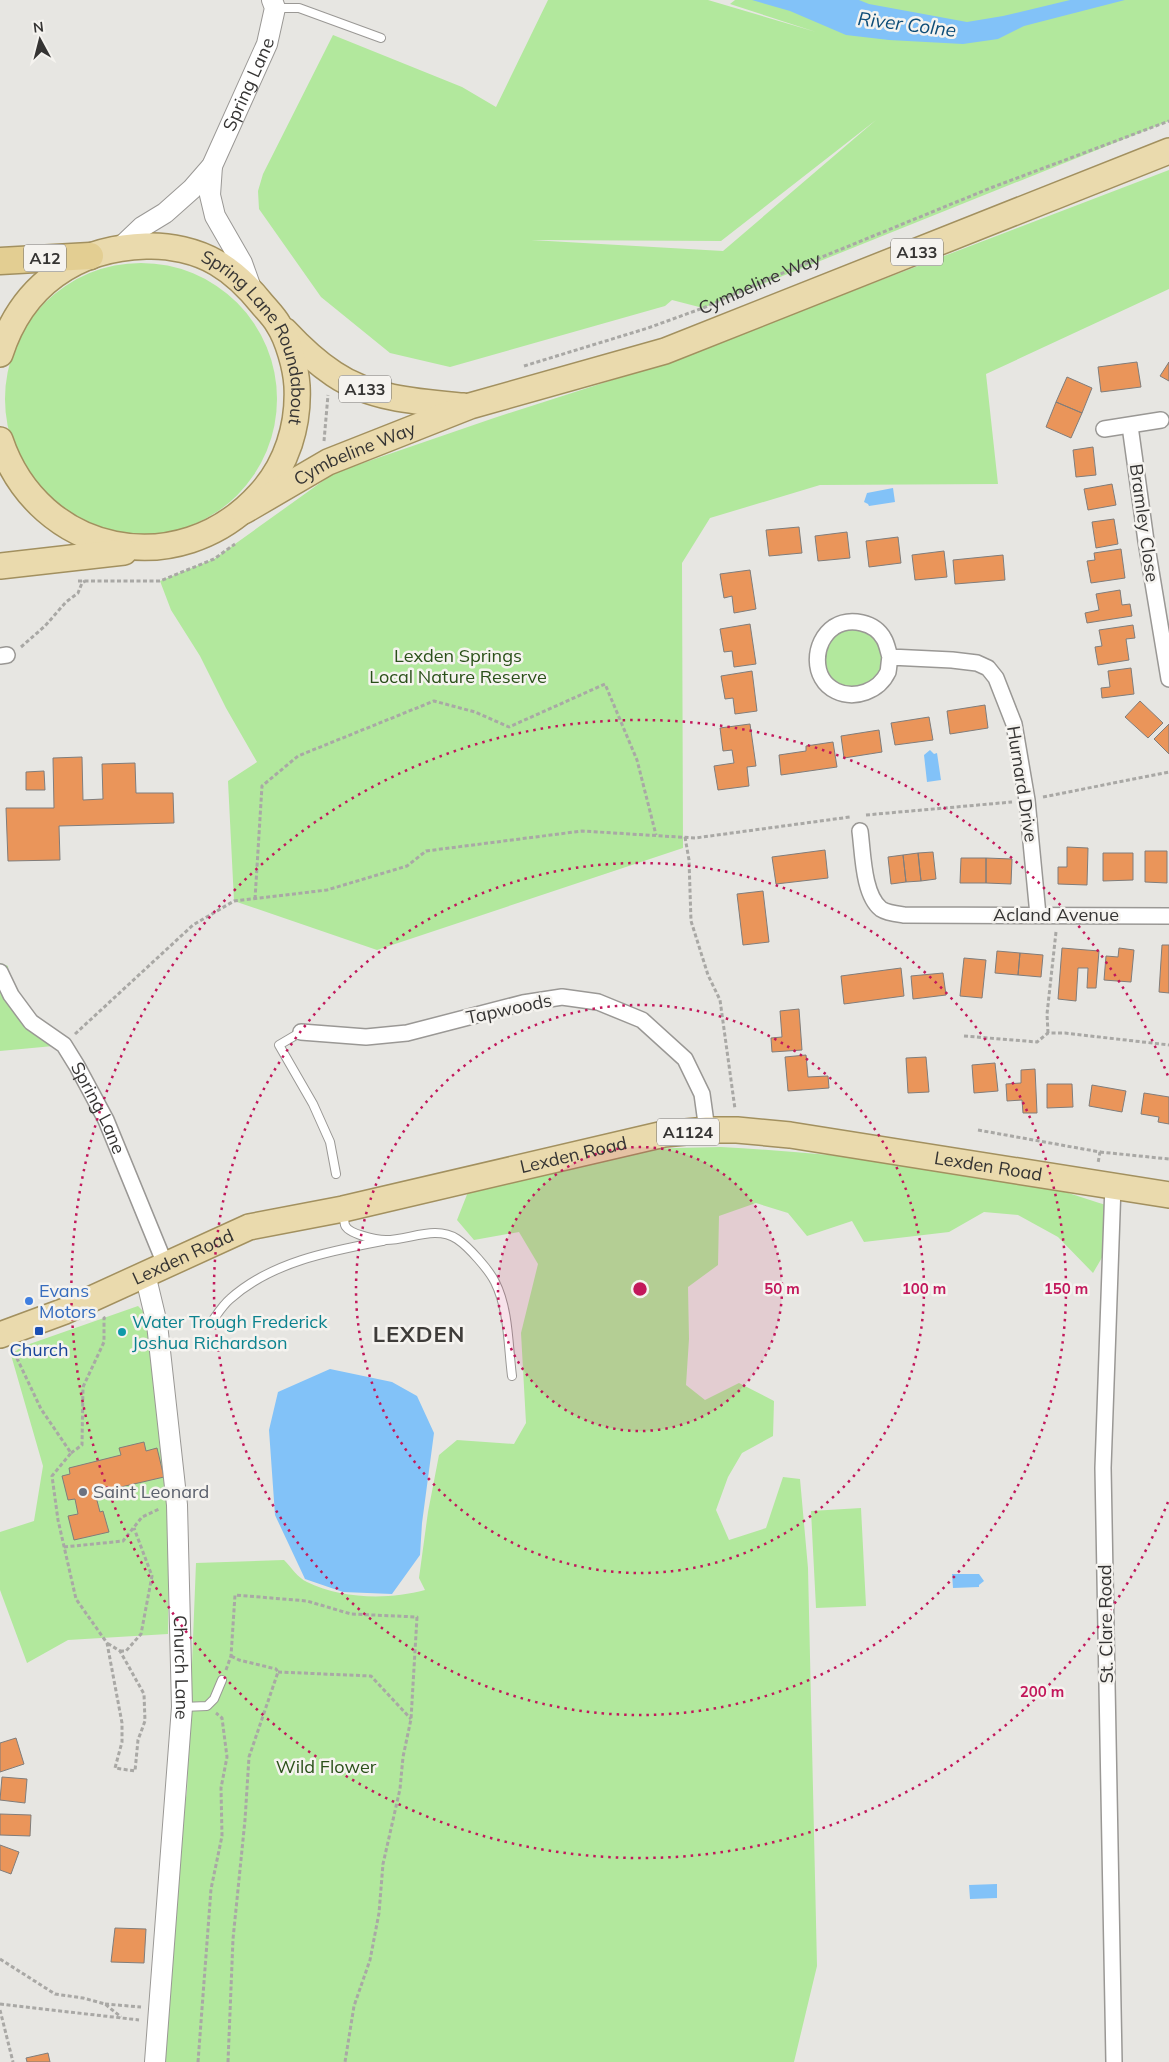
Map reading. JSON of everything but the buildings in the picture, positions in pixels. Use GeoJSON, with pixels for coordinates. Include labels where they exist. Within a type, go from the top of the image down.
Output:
{"type":"FeatureCollection","features":[{"type":"Feature","properties":{"kind":"highway","name":"A12"},"geometry":{"type":"LineString","coordinates":[[0,261],[90,256]]}},
{"type":"Feature","properties":{"kind":"main road","name":"Cymbeline Way"},"geometry":{"type":"LineString","coordinates":[[244,511],[328,462],[470,406],[665,351],[1169,151]]}},
{"type":"Feature","properties":{"kind":"main road","name":"Spring Lane Roundabout"},"geometry":{"type":"LineString","coordinates":[[0,354],[12,325],[29,299],[50,279],[69,266],[90,256],[121,247],[160,246],[190,252],[217,263],[252,291],[279,325],[293,360],[297,385],[293,432],[285,457],[270,483],[244,511],[219,529],[201,537],[161,547],[130,547],[105,542],[81,534],[57,520],[36,502],[23,487],[1,451]]}},
{"type":"Feature","properties":{"kind":"main road","name":"Cymbeline Way"},"geometry":{"type":"LineString","coordinates":[[279,325],[300,346],[334,374],[370,392],[428,403],[470,406]]}},
{"type":"Feature","properties":{"kind":"main road"},"geometry":{"type":"LineString","coordinates":[[0,566],[161,547]]}},
{"type":"Feature","properties":{"kind":"main road","name":"Lexden Road"},"geometry":{"type":"LineString","coordinates":[[3,1334],[64,1311],[249,1227],[343,1209],[664,1134],[707,1130],[737,1130],[790,1135],[1169,1194]]}},
{"type":"Feature","properties":{"kind":"street","name":"Spring Lane"},"geometry":{"type":"LineString","coordinates":[[121,247],[142,227],[165,213],[186,195],[212,166],[266,44],[273,4]]}},
{"type":"Feature","properties":{"kind":"street","name":"Spring Lane"},"geometry":{"type":"LineString","coordinates":[[212,166],[210,195],[215,216],[242,263],[252,291]]}},
{"type":"Feature","properties":{"kind":"street"},"geometry":{"type":"LineString","coordinates":[[1104,429],[1161,420]]}},
{"type":"Feature","properties":{"kind":"street","name":"Bramley Close"},"geometry":{"type":"LineString","coordinates":[[1130,426],[1146,542],[1169,679]]}},
{"type":"Feature","properties":{"kind":"street"},"geometry":{"type":"LineString","coordinates":[[858,622],[870,625],[877,630],[885,639],[890,657],[888,671],[879,684],[869,692],[852,695],[836,691],[827,684],[818,669],[817,658],[819,646],[824,637],[833,628],[839,624],[858,622]]}},
{"type":"Feature","properties":{"kind":"street","name":"Hurnard Drive"},"geometry":{"type":"LineString","coordinates":[[890,657],[977,663],[988,668],[996,678],[1014,724],[1027,800],[1038,915]]}},
{"type":"Feature","properties":{"kind":"street","name":"Acland Avenue"},"geometry":{"type":"LineString","coordinates":[[860,831],[868,887],[873,900],[883,910],[904,916],[1169,916]]}},
{"type":"Feature","properties":{"kind":"street","name":"Spring Lane"},"geometry":{"type":"LineString","coordinates":[[0,972],[11,995],[31,1022],[64,1045],[106,1120],[155,1269]]}},
{"type":"Feature","properties":{"kind":"street","name":"Tapwoods"},"geometry":{"type":"LineString","coordinates":[[301,1032],[366,1037],[390,1035],[407,1033],[523,1003],[562,997],[598,1002],[642,1020],[685,1059],[702,1094],[707,1130]]}},
{"type":"Feature","properties":{"kind":"street","name":"St. Clare Road"},"geometry":{"type":"LineString","coordinates":[[1113,1185],[1103,1468],[1114,2062]]}},
{"type":"Feature","properties":{"kind":"street","name":"Church Lane"},"geometry":{"type":"LineString","coordinates":[[155,1269],[157,1324],[176,1505],[182,1707],[155,2062]]}},
{"type":"Feature","properties":{"kind":"lane"},"geometry":{"type":"LineString","coordinates":[[273,4],[299,8],[381,38]]}},
{"type":"Feature","properties":{"kind":"lane"},"geometry":{"type":"LineString","coordinates":[[301,1032],[279,1045],[312,1104],[330,1142],[336,1174]]}},
{"type":"Feature","properties":{"kind":"lane"},"geometry":{"type":"LineString","coordinates":[[343,1209],[345,1226],[352,1232],[386,1240]]}},
{"type":"Feature","properties":{"kind":"lane"},"geometry":{"type":"LineString","coordinates":[[213,1320],[229,1299],[285,1265],[386,1240],[419,1234],[439,1234],[457,1238],[474,1254],[494,1281],[503,1301],[512,1376]]}},
{"type":"Feature","properties":{"kind":"lane"},"geometry":{"type":"LineString","coordinates":[[182,1707],[206,1706],[214,1698],[222,1680]]}},
{"type":"Feature","properties":{"kind":"path","name":"Cymbeline Way"},"geometry":{"type":"LineString","coordinates":[[518,368],[648,328],[703,308],[773,277],[993,187],[1169,121]]}},
{"type":"Feature","properties":{"kind":"path"},"geometry":{"type":"LineString","coordinates":[[328,462],[323,452],[329,385],[334,374]]}},
{"type":"Feature","properties":{"kind":"path"},"geometry":{"type":"LineString","coordinates":[[3,656],[21,648],[45,626],[66,602],[78,593],[82,583],[86,581]]}},
{"type":"Feature","properties":{"kind":"path"},"geometry":{"type":"LineString","coordinates":[[254,899],[262,786],[298,756],[434,701],[475,712],[508,727],[605,684],[637,760],[656,835]]}},
{"type":"Feature","properties":{"kind":"path"},"geometry":{"type":"LineString","coordinates":[[64,1045],[193,925],[234,902],[327,890],[407,866],[426,851],[582,831],[694,838],[860,816],[1027,800],[1169,772]]}},
{"type":"Feature","properties":{"kind":"path"},"geometry":{"type":"LineString","coordinates":[[685,836],[689,860],[692,920],[708,975],[720,1000],[732,1088]]}},
{"type":"Feature","properties":{"kind":"path"},"geometry":{"type":"LineString","coordinates":[[1048,1033],[1047,1014],[1058,915]]}},
{"type":"Feature","properties":{"kind":"path"},"geometry":{"type":"LineString","coordinates":[[964,1036],[1037,1042],[1048,1033],[1065,1033],[1169,1045]]}},
{"type":"Feature","properties":{"kind":"path"},"geometry":{"type":"LineString","coordinates":[[978,1130],[1100,1152],[1169,1159]]}},
{"type":"Feature","properties":{"kind":"path"},"geometry":{"type":"LineString","coordinates":[[1098,1164],[1100,1152]]}},
{"type":"Feature","properties":{"kind":"path"},"geometry":{"type":"LineString","coordinates":[[113,1314],[104,1318],[104,1342],[83,1387],[82,1444],[70,1453],[52,1476],[64,1547],[76,1599],[106,1643],[122,1723],[122,1742],[114,1768],[135,1771],[138,1740],[145,1721],[144,1694],[120,1651]]}},
{"type":"Feature","properties":{"kind":"path"},"geometry":{"type":"LineString","coordinates":[[3,1334],[42,1409],[70,1453]]}},
{"type":"Feature","properties":{"kind":"path"},"geometry":{"type":"LineString","coordinates":[[64,1547],[123,1541],[142,1517],[166,1506]]}},
{"type":"Feature","properties":{"kind":"path"},"geometry":{"type":"LineString","coordinates":[[106,1643],[120,1651],[126,1651],[142,1634],[152,1576],[134,1528]]}},
{"type":"Feature","properties":{"kind":"path"},"geometry":{"type":"LineString","coordinates":[[222,1680],[231,1656],[235,1596],[307,1601],[352,1614],[417,1617],[411,1719],[403,1757],[400,1788],[383,1864],[377,1923],[370,1960],[354,2006],[345,2062]]}},
{"type":"Feature","properties":{"kind":"path"},"geometry":{"type":"LineString","coordinates":[[231,1656],[239,1660],[276,1669],[278,1672],[370,1676],[411,1719]]}},
{"type":"Feature","properties":{"kind":"path"},"geometry":{"type":"LineString","coordinates":[[228,2062],[233,1939],[245,1820],[249,1757],[278,1672]]}},
{"type":"Feature","properties":{"kind":"path"},"geometry":{"type":"LineString","coordinates":[[198,2062],[211,1889],[222,1836],[221,1788],[227,1756],[222,1718],[206,1706]]}},
{"type":"Feature","properties":{"kind":"path"},"geometry":{"type":"LineString","coordinates":[[0,1959],[55,1994],[83,1998],[105,2004],[159,2008]]}},
{"type":"Feature","properties":{"kind":"path"},"geometry":{"type":"LineString","coordinates":[[0,2004],[141,2020]]}},
{"type":"Feature","properties":{"kind":"path"},"geometry":{"type":"LineString","coordinates":[[105,2004],[120,2017]]}},
{"type":"Feature","properties":{"kind":"path"},"geometry":{"type":"LineString","coordinates":[[0,2010],[13,2062]]}},
{"type":"Feature","properties":{"kind":"green space"},"geometry":{"type":"Polygon","coordinates":[[[548,0],[708,0],[816,32],[730,4],[735,0],[1169,0],[1169,121],[703,308],[672,300],[665,306],[450,367],[390,353],[321,297],[259,209],[258,191],[263,174],[333,35],[462,87],[496,107],[548,0]],[[876,120],[721,241],[531,240],[723,251],[876,120]]]}},
{"type":"Feature","properties":{"kind":"green space","name":"Lexden Springs Local Nature Reserve"},"geometry":{"type":"Polygon","coordinates":[[[1169,170],[1169,289],[986,374],[998,484],[820,485],[710,518],[682,563],[683,848],[377,950],[234,901],[228,781],[257,762],[226,708],[200,656],[171,610],[160,581],[214,559],[334,473],[494,418],[659,365],[1169,170]]]}},
{"type":"Feature","properties":{"kind":"green space"},"geometry":{"type":"Polygon","coordinates":[[[141,263],[180,269],[205,279],[237,303],[254,324],[266,347],[274,373],[277,399],[271,438],[261,463],[237,495],[216,512],[193,524],[167,532],[141,535],[102,529],[77,519],[45,495],[28,474],[16,451],[8,425],[5,399],[11,360],[21,335],[45,303],[66,286],[89,274],[115,266],[141,263]]]}},
{"type":"Feature","properties":{"kind":"green space"},"geometry":{"type":"Polygon","coordinates":[[[847,628],[859,628],[870,633],[878,641],[883,652],[881,670],[870,683],[859,688],[847,688],[836,683],[828,675],[823,664],[823,652],[828,641],[836,633],[847,628]]]}},
{"type":"Feature","properties":{"kind":"green space"},"geometry":{"type":"Polygon","coordinates":[[[0,963],[8,966],[11,995],[64,1045],[0,1051],[0,963]]]}},
{"type":"Feature","properties":{"kind":"green space","name":"Wild Flower"},"geometry":{"type":"Polygon","coordinates":[[[721,1147],[843,1156],[964,1172],[1052,1189],[1106,1205],[1107,1249],[1093,1273],[1058,1237],[1018,1215],[984,1212],[949,1232],[864,1242],[852,1221],[807,1236],[788,1213],[756,1203],[719,1216],[718,1265],[688,1287],[689,1339],[686,1385],[705,1400],[739,1383],[774,1401],[773,1436],[742,1453],[728,1477],[716,1510],[729,1540],[766,1528],[783,1477],[800,1479],[808,1568],[817,1966],[794,2062],[145,2062],[187,1791],[196,1563],[284,1560],[307,1582],[321,1588],[350,1595],[396,1595],[425,1590],[419,1578],[428,1512],[439,1455],[457,1440],[514,1444],[526,1423],[521,1333],[538,1264],[519,1232],[474,1240],[457,1220],[468,1192],[634,1149],[721,1147]]]}},
{"type":"Feature","properties":{"kind":"green space"},"geometry":{"type":"Polygon","coordinates":[[[138,1306],[148,1316],[165,1425],[169,1550],[168,1634],[68,1640],[27,1663],[0,1590],[0,1532],[34,1521],[43,1466],[11,1355],[21,1347],[138,1306]]]}},
{"type":"Feature","properties":{"kind":"green space"},"geometry":{"type":"Polygon","coordinates":[[[861,1508],[866,1606],[816,1608],[811,1511],[861,1508]]]}},
{"type":"Feature","properties":{"kind":"water","name":"River Colne"},"geometry":{"type":"Polygon","coordinates":[[[752,0],[859,0],[869,4],[967,22],[1003,16],[1070,0],[1125,0],[1024,26],[998,39],[963,44],[889,40],[846,35],[790,11],[752,0]]]}},
{"type":"Feature","properties":{"kind":"water"},"geometry":{"type":"Polygon","coordinates":[[[893,488],[895,502],[869,506],[864,502],[867,493],[893,488]]]}},
{"type":"Feature","properties":{"kind":"water"},"geometry":{"type":"Polygon","coordinates":[[[930,750],[934,754],[937,753],[941,780],[927,782],[924,755],[930,750]]]}},
{"type":"Feature","properties":{"kind":"water"},"geometry":{"type":"Polygon","coordinates":[[[330,1369],[392,1382],[417,1396],[434,1433],[422,1523],[420,1555],[392,1594],[343,1592],[305,1579],[275,1515],[269,1430],[278,1392],[330,1369]]]}},
{"type":"Feature","properties":{"kind":"water"},"geometry":{"type":"Polygon","coordinates":[[[952,1574],[979,1574],[984,1581],[979,1587],[953,1588],[952,1574]]]}},
{"type":"Feature","properties":{"kind":"water"},"geometry":{"type":"Polygon","coordinates":[[[997,1884],[997,1898],[970,1899],[969,1885],[997,1884]]]}},
{"type":"Feature","properties":{"kind":"place","name":"Evans Motors"},"geometry":{"type":"Point","coordinates":[29,1301]}},
{"type":"Feature","properties":{"kind":"place","name":"Church"},"geometry":{"type":"Point","coordinates":[39,1331]}},
{"type":"Feature","properties":{"kind":"place","name":"Water Trough Frederick Joshua Richardson"},"geometry":{"type":"Point","coordinates":[122,1332]}},
{"type":"Feature","properties":{"kind":"place","name":"Saint Leonard"},"geometry":{"type":"Point","coordinates":[83,1492]}},
{"type":"Feature","properties":{"kind":"district","name":"LEXDEN"},"geometry":{"type":"Point","coordinates":[419,1334]}}]}
